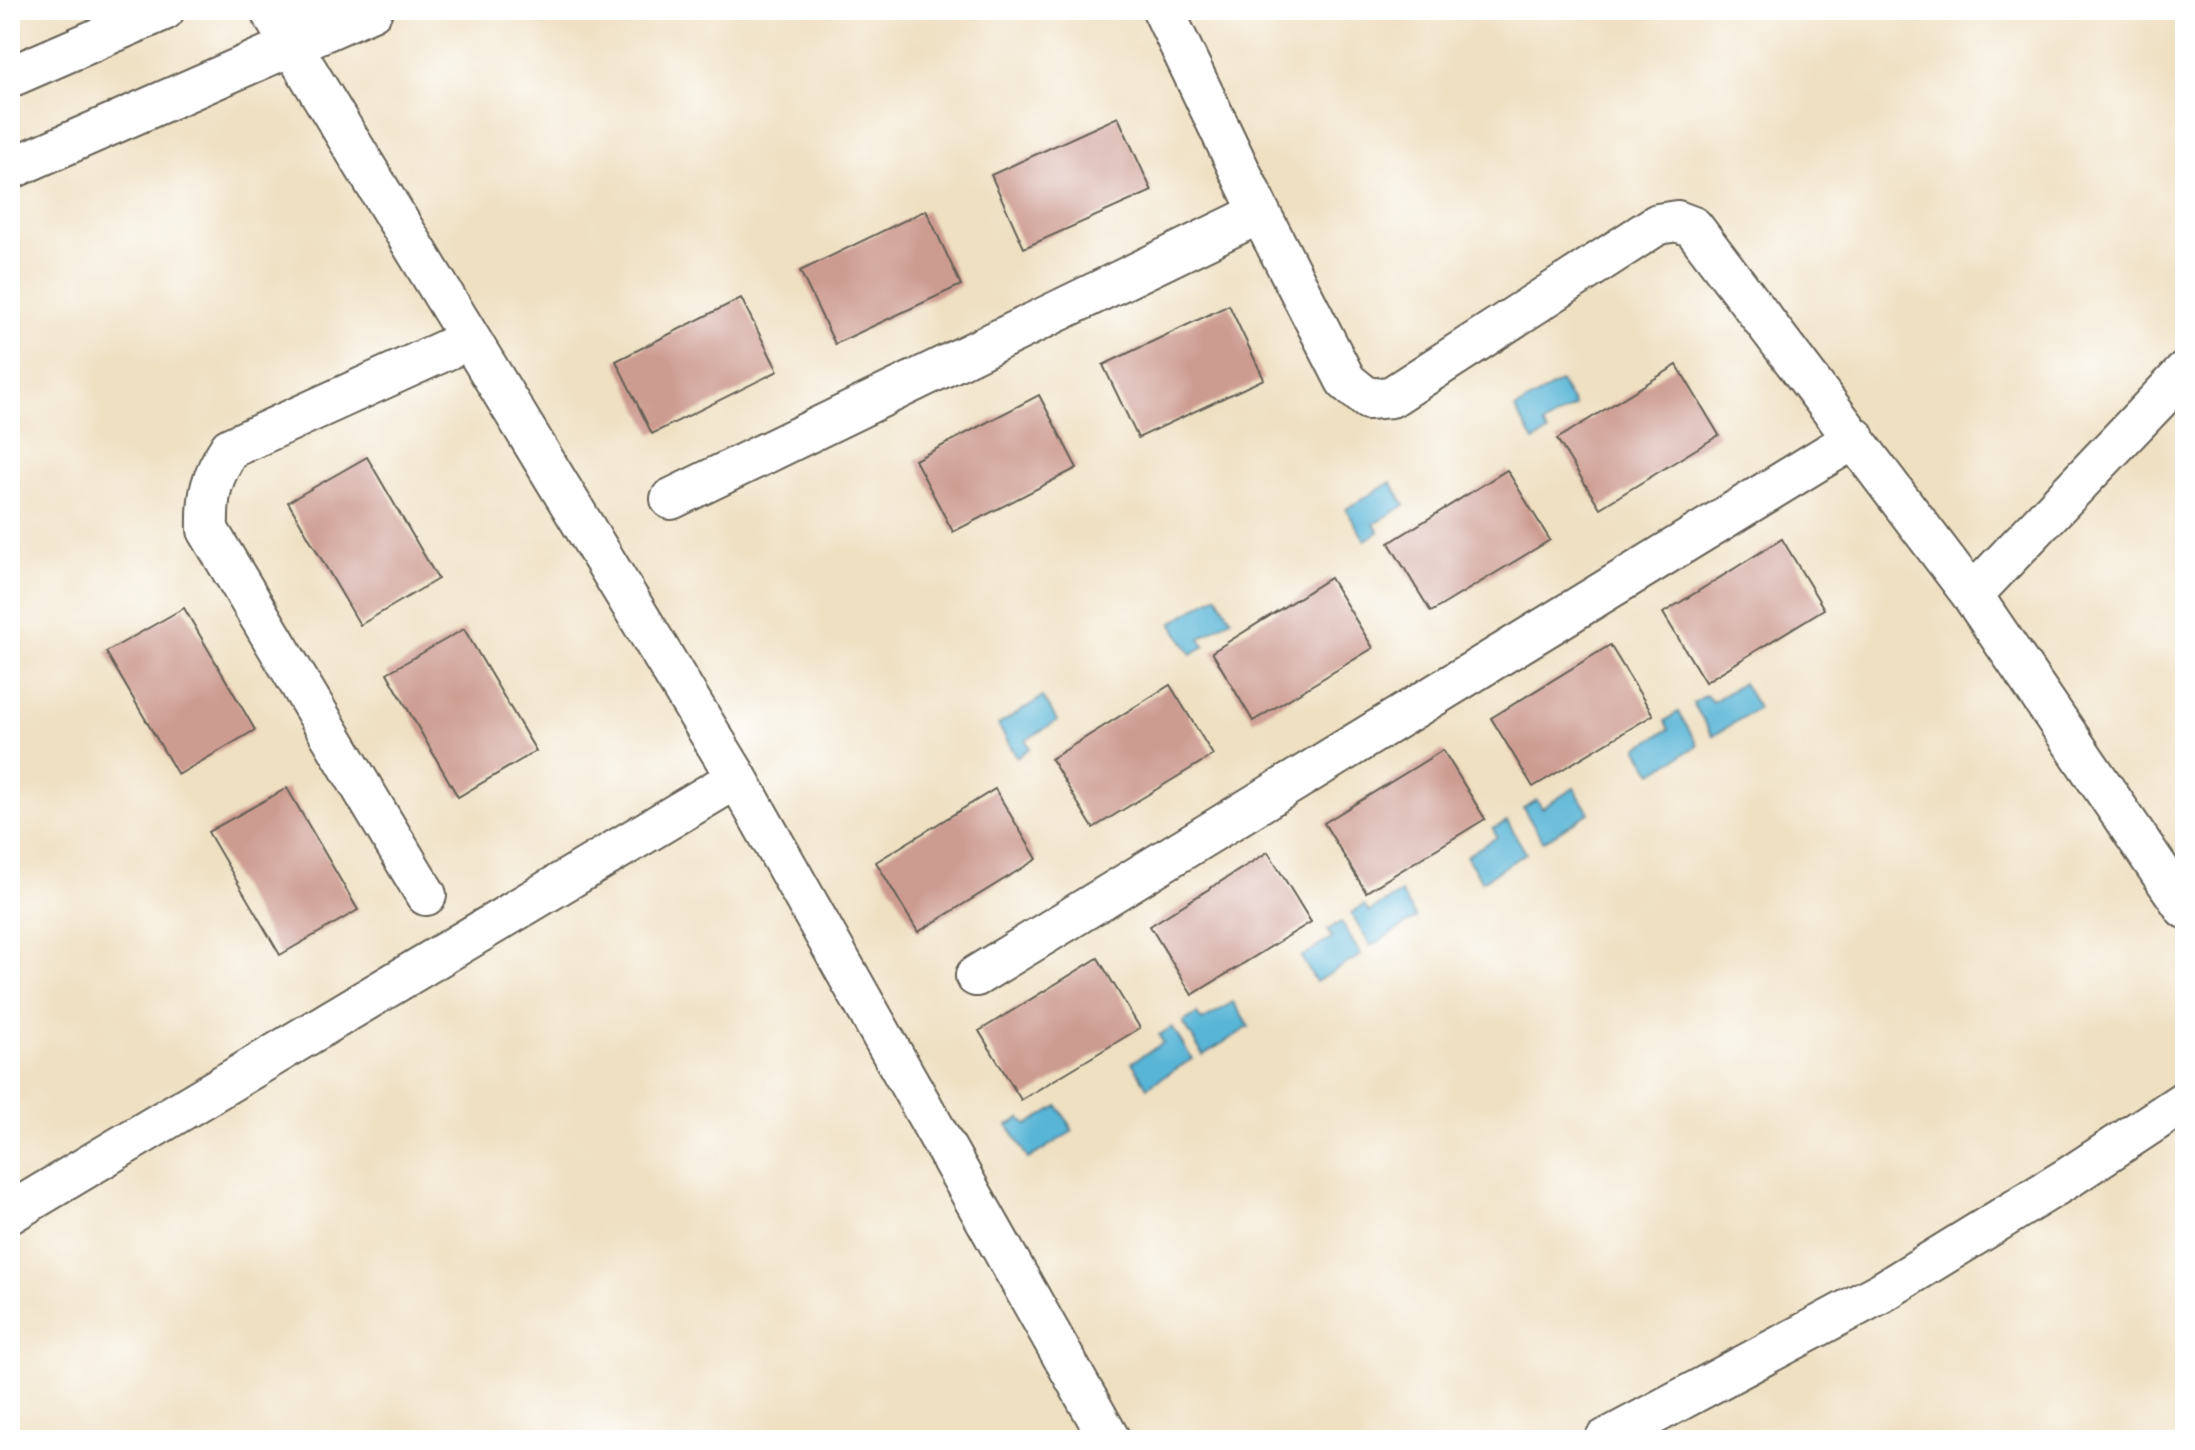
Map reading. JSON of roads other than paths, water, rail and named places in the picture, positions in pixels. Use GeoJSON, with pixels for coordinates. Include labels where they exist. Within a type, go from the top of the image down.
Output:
{"type":"FeatureCollection","features":[{"type":"Feature","properties":{"kind":"street"},"geometry":{"type":"LineString","coordinates":[[10,77],[164,10]]}},
{"type":"Feature","properties":{"kind":"street"},"geometry":{"type":"LineString","coordinates":[[270,10],[737,778],[1110,1440]]}},
{"type":"Feature","properties":{"kind":"street"},"geometry":{"type":"LineString","coordinates":[[10,169],[372,10]]}},
{"type":"Feature","properties":{"kind":"street"},"geometry":{"type":"LineString","coordinates":[[1163,10],[1260,213],[1346,381],[1368,399],[1391,397],[1658,224],[1677,221],[1693,227],[1972,595],[2185,908]]}},
{"type":"Feature","properties":{"kind":"street"},"geometry":{"type":"LineString","coordinates":[[671,499],[1260,213]]}},
{"type":"Feature","properties":{"kind":"street"},"geometry":{"type":"LineString","coordinates":[[426,895],[208,530],[207,499],[216,469],[230,448],[470,339]]}},
{"type":"Feature","properties":{"kind":"street"},"geometry":{"type":"LineString","coordinates":[[1972,595],[2185,372]]}},
{"type":"Feature","properties":{"kind":"street"},"geometry":{"type":"LineString","coordinates":[[976,976],[1855,438]]}},
{"type":"Feature","properties":{"kind":"street"},"geometry":{"type":"LineString","coordinates":[[10,1213],[737,778]]}},
{"type":"Feature","properties":{"kind":"street"},"geometry":{"type":"LineString","coordinates":[[1605,1440],[1882,1292],[2071,1176],[2185,1101]]}},
{"type":"Feature","properties":{"kind":"water"},"geometry":{"type":"Polygon","coordinates":[[[1560,382],[1575,406],[1543,425],[1548,433],[1534,441],[1515,409],[1560,382]]]}},
{"type":"Feature","properties":{"kind":"water"},"geometry":{"type":"Polygon","coordinates":[[[1391,482],[1405,505],[1374,524],[1379,532],[1365,540],[1346,509],[1391,482]]]}},
{"type":"Feature","properties":{"kind":"water"},"geometry":{"type":"Polygon","coordinates":[[[1217,595],[1231,619],[1200,638],[1205,646],[1191,654],[1172,623],[1217,595]]]}},
{"type":"Feature","properties":{"kind":"water"},"geometry":{"type":"Polygon","coordinates":[[[1743,683],[1758,708],[1713,736],[1693,703],[1706,695],[1712,702],[1743,683]]]}},
{"type":"Feature","properties":{"kind":"water"},"geometry":{"type":"Polygon","coordinates":[[[1043,697],[1057,721],[1026,740],[1030,748],[1017,757],[998,725],[1043,697]]]}},
{"type":"Feature","properties":{"kind":"water"},"geometry":{"type":"Polygon","coordinates":[[[1678,712],[1698,745],[1653,773],[1637,748],[1669,729],[1665,721],[1678,712]]]}},
{"type":"Feature","properties":{"kind":"water"},"geometry":{"type":"Polygon","coordinates":[[[1574,788],[1589,813],[1543,841],[1523,808],[1537,800],[1542,808],[1574,788]]]}},
{"type":"Feature","properties":{"kind":"water"},"geometry":{"type":"Polygon","coordinates":[[[1507,821],[1526,853],[1482,881],[1466,856],[1497,837],[1493,829],[1507,821]]]}},
{"type":"Feature","properties":{"kind":"water"},"geometry":{"type":"Polygon","coordinates":[[[1401,893],[1416,918],[1371,946],[1351,913],[1364,905],[1369,912],[1401,893]]]}},
{"type":"Feature","properties":{"kind":"water"},"geometry":{"type":"Polygon","coordinates":[[[1341,922],[1361,955],[1316,982],[1301,957],[1332,938],[1327,930],[1341,922]]]}},
{"type":"Feature","properties":{"kind":"water"},"geometry":{"type":"Polygon","coordinates":[[[1233,1002],[1249,1027],[1203,1055],[1183,1022],[1197,1014],[1202,1021],[1233,1002]]]}},
{"type":"Feature","properties":{"kind":"water"},"geometry":{"type":"Polygon","coordinates":[[[1172,1027],[1192,1059],[1147,1087],[1132,1062],[1163,1043],[1159,1035],[1172,1027]]]}},
{"type":"Feature","properties":{"kind":"water"},"geometry":{"type":"Polygon","coordinates":[[[1058,1106],[1073,1131],[1028,1159],[1008,1125],[1021,1118],[1027,1125],[1058,1106]]]}}]}
